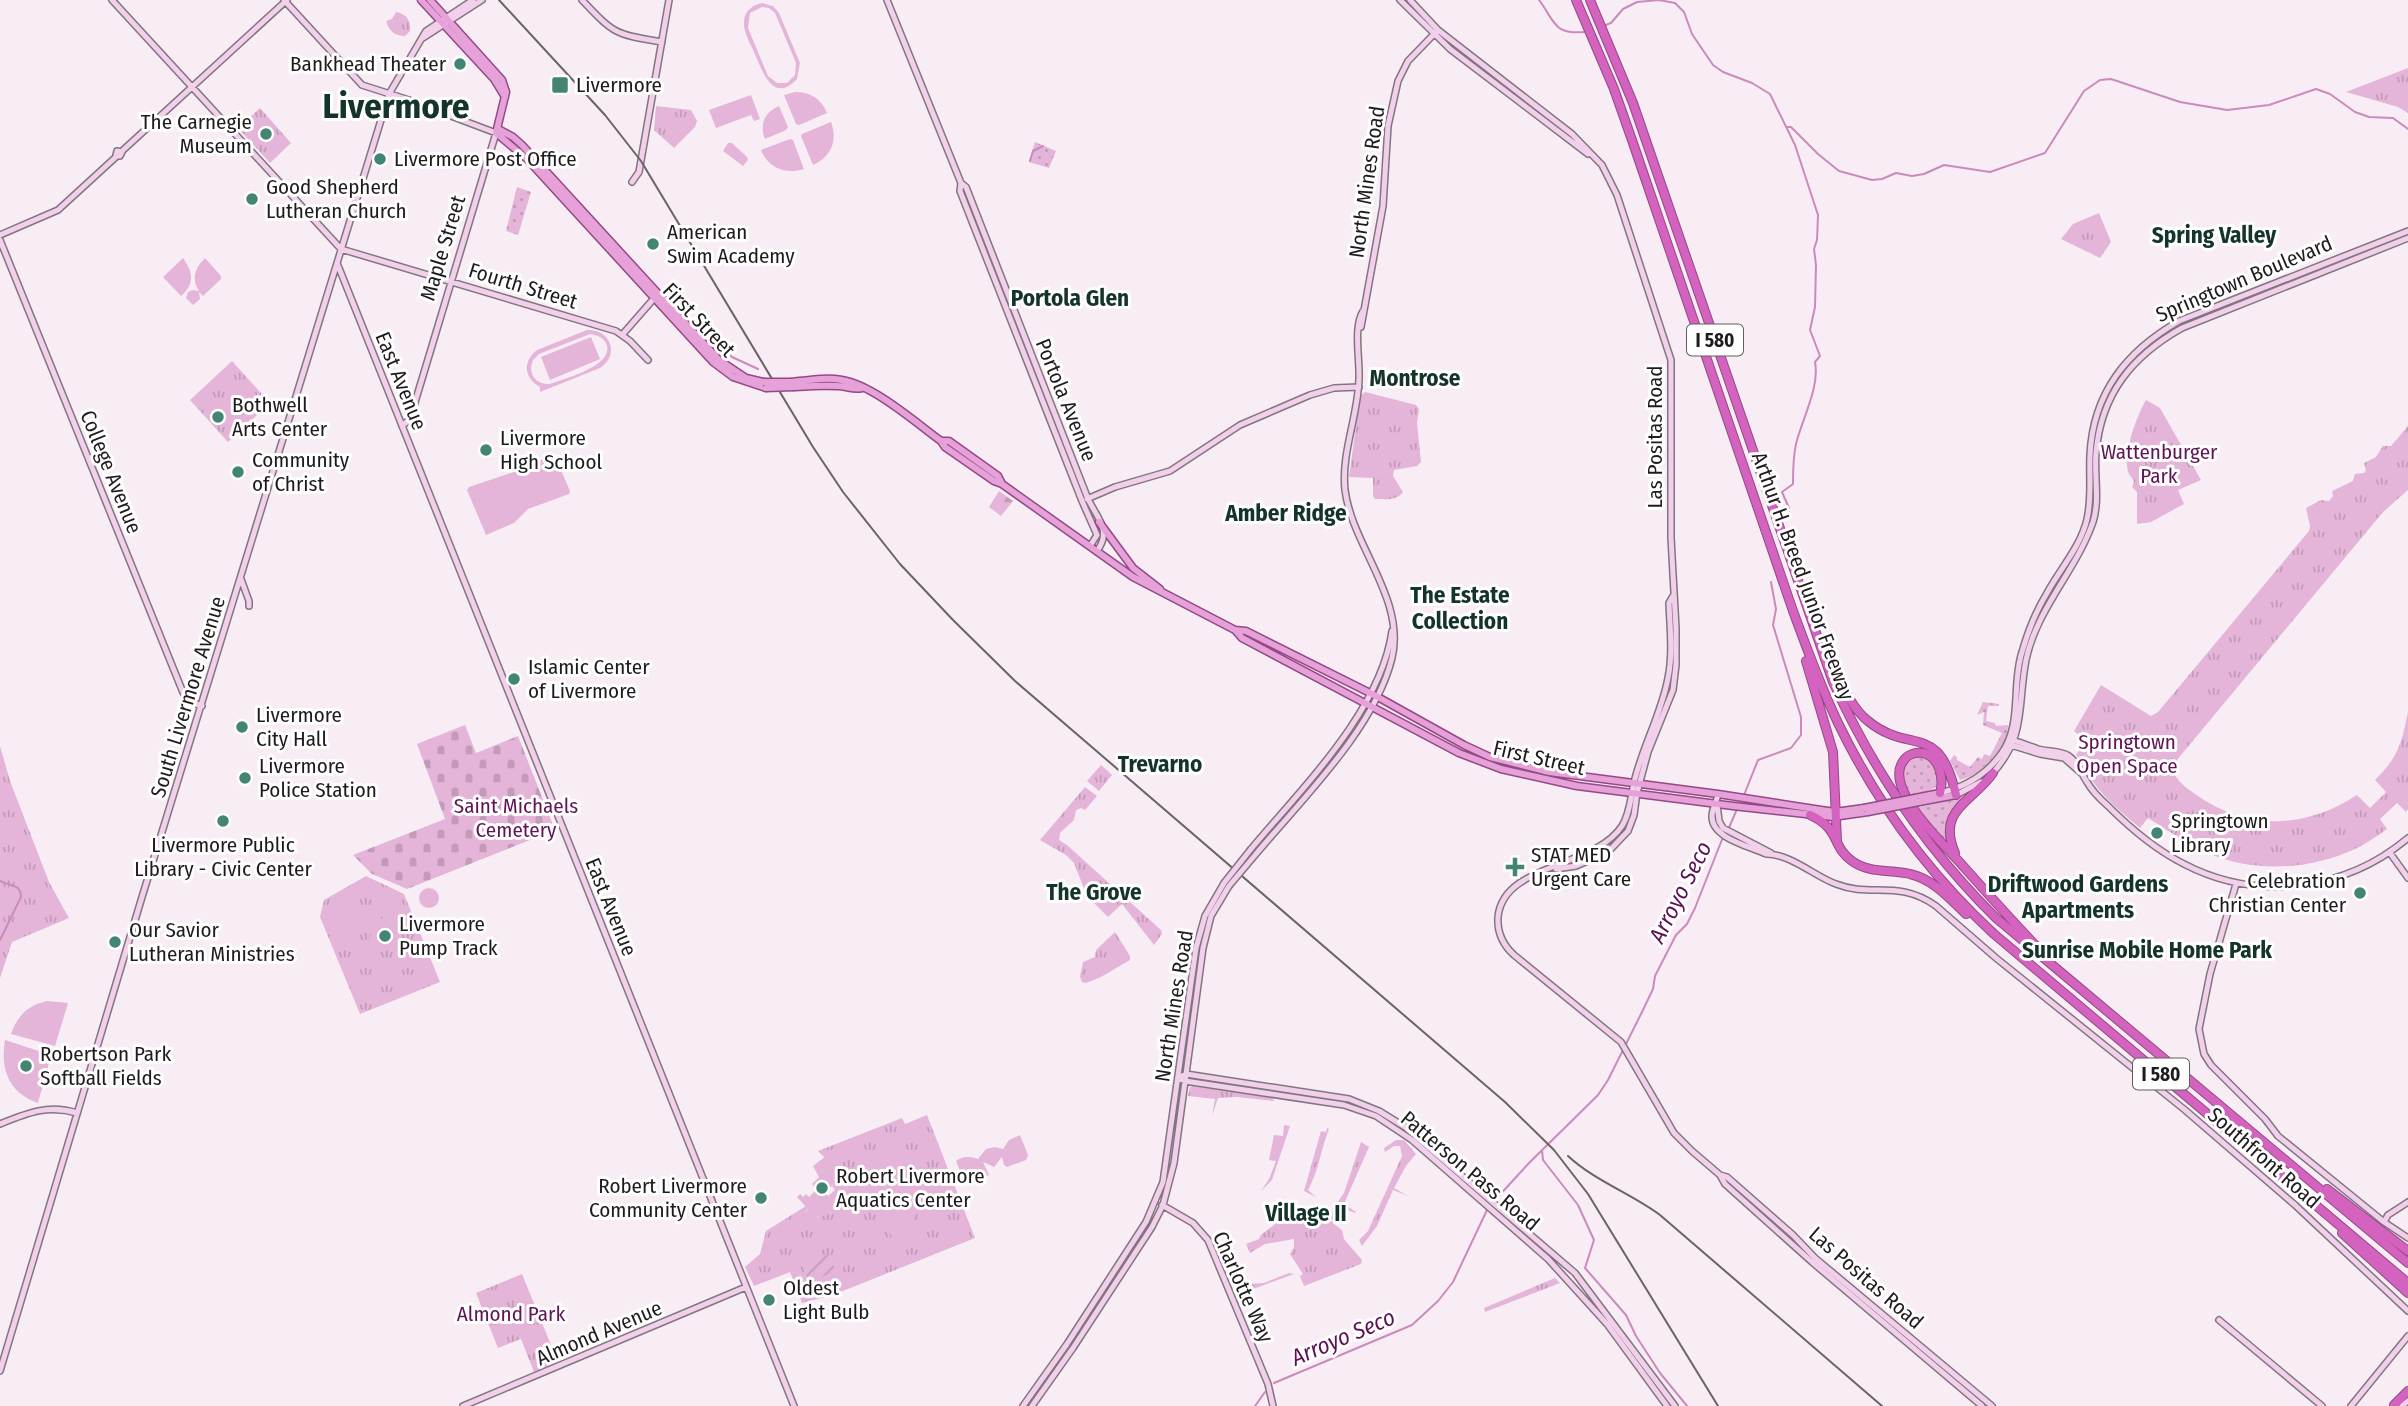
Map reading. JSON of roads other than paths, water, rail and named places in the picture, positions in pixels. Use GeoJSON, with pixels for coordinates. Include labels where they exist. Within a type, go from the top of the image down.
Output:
{"type":"FeatureCollection","features":[{"type":"Feature","properties":{"kind":"highway","name":"Arthur H. Breed Junior Freeway"},"geometry":{"type":"LineString","coordinates":[[1576,0],[1588,25],[1657,212],[1793,611],[1837,722],[1888,811],[1930,866],[1994,934],[2408,1283]]}},
{"type":"Feature","properties":{"kind":"highway","name":"Arthur H. Breed Junior Freeway"},"geometry":{"type":"LineString","coordinates":[[1590,0],[1633,103],[1833,682],[1881,776],[1914,826],[1974,896],[2022,941],[2408,1263]]}},
{"type":"Feature","properties":{"kind":"highway"},"geometry":{"type":"LineString","coordinates":[[1793,611],[1796,630],[1833,752],[1837,841]]}},
{"type":"Feature","properties":{"kind":"highway"},"geometry":{"type":"LineString","coordinates":[[1820,641],[1859,713],[1873,726],[1932,747],[1942,757],[1956,792]]}},
{"type":"Feature","properties":{"kind":"highway"},"geometry":{"type":"LineString","coordinates":[[1940,793],[1942,782],[1939,769],[1931,757],[1919,753],[1907,757],[1899,775],[1906,796],[1929,830],[2010,920],[2068,978]]}},
{"type":"Feature","properties":{"kind":"highway"},"geometry":{"type":"LineString","coordinates":[[1957,859],[1949,833],[1953,816],[1964,801],[1993,773]]}},
{"type":"Feature","properties":{"kind":"highway"},"geometry":{"type":"LineString","coordinates":[[1810,815],[1828,824],[1844,854],[1864,868],[1912,874],[1929,882],[1984,930],[1994,934]]}},
{"type":"Feature","properties":{"kind":"highway"},"geometry":{"type":"LineString","coordinates":[[2315,1184],[2330,1190],[2408,1251]]}},
{"type":"Feature","properties":{"kind":"highway"},"geometry":{"type":"LineString","coordinates":[[2327,1215],[2334,1226],[2408,1293]]}},
{"type":"Feature","properties":{"kind":"highway"},"geometry":{"type":"LineString","coordinates":[[2396,1406],[2408,1393]]}},
{"type":"Feature","properties":{"kind":"main road"},"geometry":{"type":"LineString","coordinates":[[112,0],[341,250]]}},
{"type":"Feature","properties":{"kind":"main road"},"geometry":{"type":"LineString","coordinates":[[421,0],[445,21]]}},
{"type":"Feature","properties":{"kind":"main road"},"geometry":{"type":"LineString","coordinates":[[430,0],[445,21]]}},
{"type":"Feature","properties":{"kind":"main road"},"geometry":{"type":"LineString","coordinates":[[445,21],[473,0]]}},
{"type":"Feature","properties":{"kind":"main road"},"geometry":{"type":"LineString","coordinates":[[445,21],[482,0]]}},
{"type":"Feature","properties":{"kind":"main road"},"geometry":{"type":"LineString","coordinates":[[582,0],[605,25],[620,35],[662,42]]}},
{"type":"Feature","properties":{"kind":"main road"},"geometry":{"type":"LineString","coordinates":[[632,182],[639,172],[669,0]]}},
{"type":"Feature","properties":{"kind":"main road","name":"Portola Avenue"},"geometry":{"type":"LineString","coordinates":[[887,0],[961,183],[966,187],[1085,500],[1097,533],[1090,546]]}},
{"type":"Feature","properties":{"kind":"main road","name":"Las Positas Road"},"geometry":{"type":"LineString","coordinates":[[1400,0],[1435,32],[1572,134],[1602,165],[1617,195],[1671,360],[1673,596],[1670,603],[1668,679],[1636,784],[1632,823],[1613,848],[1576,866],[1550,870],[1518,883],[1507,893],[1498,914],[1502,940],[1514,955],[1616,1037],[1629,1054],[1674,1133],[1720,1175],[1725,1184],[1982,1406]]}},
{"type":"Feature","properties":{"kind":"main road","name":"Las Positas Road"},"geometry":{"type":"LineString","coordinates":[[1410,0],[1435,32]]}},
{"type":"Feature","properties":{"kind":"main road"},"geometry":{"type":"LineString","coordinates":[[0,234],[58,211],[285,1]]}},
{"type":"Feature","properties":{"kind":"main road","name":"First Street"},"geometry":{"type":"LineString","coordinates":[[285,1],[362,85],[513,137],[656,297],[726,365],[746,377],[764,385],[841,380],[853,382],[884,399],[941,441],[954,444],[998,476],[1002,484],[1133,577],[1235,630],[1246,631],[1373,694],[1490,757],[1549,772],[1718,794],[1836,814]]}},
{"type":"Feature","properties":{"kind":"main road","name":"South Livermore Avenue"},"geometry":{"type":"LineString","coordinates":[[0,1371],[389,94],[426,31],[445,21]]}},
{"type":"Feature","properties":{"kind":"main road","name":"Maple Street"},"geometry":{"type":"LineString","coordinates":[[402,426],[411,419],[497,131],[506,92],[502,80],[445,21]]}},
{"type":"Feature","properties":{"kind":"main road","name":"North Mines Road"},"geometry":{"type":"LineString","coordinates":[[1032,1406],[1152,1227],[1163,1205],[1174,1163],[1196,948],[1205,916],[1226,885],[1349,731],[1373,694],[1388,656],[1392,628],[1389,610],[1345,491],[1347,455],[1359,387],[1360,329],[1383,206],[1388,126],[1398,81],[1408,61],[1435,32]]}},
{"type":"Feature","properties":{"kind":"main road","name":"Springtown Boulevard"},"geometry":{"type":"LineString","coordinates":[[1917,800],[1940,793],[1956,792],[1989,769],[2011,742],[2021,656],[2031,623],[2071,556],[2087,520],[2092,432],[2112,382],[2134,352],[2154,335],[2179,321],[2408,231]]}},
{"type":"Feature","properties":{"kind":"main road","name":"Springtown Boulevard"},"geometry":{"type":"LineString","coordinates":[[1866,810],[1956,792],[1977,785],[1993,773],[2011,742],[2020,716],[2026,659],[2037,626],[2077,559],[2094,519],[2097,491],[2096,454],[2100,429],[2120,379],[2139,357],[2158,341],[2182,328],[2408,238]]}},
{"type":"Feature","properties":{"kind":"main road","name":"College Avenue"},"geometry":{"type":"LineString","coordinates":[[0,240],[185,697],[202,706]]}},
{"type":"Feature","properties":{"kind":"main road","name":"Fourth Street"},"geometry":{"type":"LineString","coordinates":[[341,250],[616,331],[648,360]]}},
{"type":"Feature","properties":{"kind":"main road","name":"East Avenue"},"geometry":{"type":"LineString","coordinates":[[337,264],[794,1406]]}},
{"type":"Feature","properties":{"kind":"main road"},"geometry":{"type":"LineString","coordinates":[[622,335],[656,297]]}},
{"type":"Feature","properties":{"kind":"main road"},"geometry":{"type":"LineString","coordinates":[[1085,500],[1170,471],[1228,432],[1310,395],[1334,388],[1359,387]]}},
{"type":"Feature","properties":{"kind":"main road"},"geometry":{"type":"LineString","coordinates":[[399,417],[413,410]]}},
{"type":"Feature","properties":{"kind":"main road","name":"Portola Avenue"},"geometry":{"type":"LineString","coordinates":[[1085,500],[1100,522]]}},
{"type":"Feature","properties":{"kind":"main road"},"geometry":{"type":"LineString","coordinates":[[1097,551],[1105,536],[1100,522]]}},
{"type":"Feature","properties":{"kind":"main road"},"geometry":{"type":"LineString","coordinates":[[1100,522],[1133,568],[1170,598]]}},
{"type":"Feature","properties":{"kind":"main road"},"geometry":{"type":"LineString","coordinates":[[241,579],[249,606]]}},
{"type":"Feature","properties":{"kind":"main road","name":"First Street"},"geometry":{"type":"LineString","coordinates":[[1235,630],[1242,638],[1481,763],[1540,779],[1733,806],[1810,815],[1866,810]]}},
{"type":"Feature","properties":{"kind":"main road"},"geometry":{"type":"LineString","coordinates":[[2011,742],[2040,754],[2064,758],[2083,776],[2105,804],[2153,845],[2186,865],[2236,884],[2277,887],[2319,883],[2349,874],[2390,853],[2408,838]]}},
{"type":"Feature","properties":{"kind":"main road","name":"Southfront Road"},"geometry":{"type":"LineString","coordinates":[[1718,794],[1717,804],[1712,812],[1714,827],[1766,854],[1772,854],[1840,886],[1908,892],[1926,899],[2185,1110],[2295,1205],[2408,1311]]}},
{"type":"Feature","properties":{"kind":"main road"},"geometry":{"type":"LineString","coordinates":[[2390,853],[2408,878]]}},
{"type":"Feature","properties":{"kind":"main road"},"geometry":{"type":"LineString","coordinates":[[2236,884],[2202,1011],[2199,1029],[2204,1054],[2211,1065],[2265,1118],[2278,1136],[2384,1222],[2408,1238]]}},
{"type":"Feature","properties":{"kind":"main road","name":"North Mines Road"},"geometry":{"type":"LineString","coordinates":[[1023,1406],[1068,1345],[1156,1202],[1163,1182],[1183,1077]]}},
{"type":"Feature","properties":{"kind":"main road","name":"Patterson Pass Road"},"geometry":{"type":"LineString","coordinates":[[1183,1077],[1328,1101],[1376,1116],[1412,1140],[1575,1273],[1675,1406]]}},
{"type":"Feature","properties":{"kind":"main road"},"geometry":{"type":"LineString","coordinates":[[0,1124],[40,1109],[61,1109],[77,1113]]}},
{"type":"Feature","properties":{"kind":"main road","name":"Las Positas Road"},"geometry":{"type":"LineString","coordinates":[[1720,1175],[1727,1177],[1815,1258],[1992,1406]]}},
{"type":"Feature","properties":{"kind":"main road","name":"Charlotte Way"},"geometry":{"type":"LineString","coordinates":[[1156,1202],[1193,1223],[1208,1240],[1268,1384],[1273,1405]]}},
{"type":"Feature","properties":{"kind":"main road"},"geometry":{"type":"LineString","coordinates":[[2384,1222],[2388,1215],[2408,1202]]}},
{"type":"Feature","properties":{"kind":"main road","name":"Patterson Pass Road"},"geometry":{"type":"LineString","coordinates":[[1498,1209],[1607,1324],[1667,1406]]}},
{"type":"Feature","properties":{"kind":"main road","name":"Almond Avenue"},"geometry":{"type":"LineString","coordinates":[[463,1406],[746,1287]]}},
{"type":"Feature","properties":{"kind":"main road"},"geometry":{"type":"LineString","coordinates":[[2219,1320],[2322,1406]]}},
{"type":"Feature","properties":{"kind":"main road"},"geometry":{"type":"LineString","coordinates":[[2351,1406],[2408,1336]]}},
{"type":"Feature","properties":{"kind":"main road"},"geometry":{"type":"LineString","coordinates":[[2396,1406],[2408,1401]]}},
{"type":"Feature","properties":{"kind":"waterway"},"geometry":{"type":"LineString","coordinates":[[1539,0],[1561,29],[1585,32]]}},
{"type":"Feature","properties":{"kind":"waterway","name":"Arroyo Seco"},"geometry":{"type":"LineString","coordinates":[[1603,26],[1611,23],[1623,9],[1637,2],[1659,0],[1675,3],[1684,12],[1692,34],[1713,65],[1770,94],[1795,145],[1818,215],[1814,249],[1815,307],[1810,330],[1820,356],[1815,362],[1813,392],[1796,444],[1793,484],[1782,492],[1789,508],[1789,517]]}},
{"type":"Feature","properties":{"kind":"waterway"},"geometry":{"type":"LineString","coordinates":[[1786,127],[1791,127],[1839,171],[1872,180],[1896,173],[1912,176],[1924,174],[1944,165],[1990,172],[2045,153],[2084,91],[2100,80],[2111,79],[2180,102],[2227,110],[2269,105],[2316,89],[2330,94],[2355,112],[2369,117],[2393,118],[2408,129]]}},
{"type":"Feature","properties":{"kind":"waterway"},"geometry":{"type":"LineString","coordinates":[[1030,161],[1033,151],[1043,146]]}},
{"type":"Feature","properties":{"kind":"waterway"},"geometry":{"type":"LineString","coordinates":[[700,328],[732,357],[758,369]]}},
{"type":"Feature","properties":{"kind":"waterway","name":"Arroyo Seco"},"geometry":{"type":"LineString","coordinates":[[1744,795],[1758,760],[1791,748],[1801,735],[1801,717],[1773,625],[1776,609],[1771,582]]}},
{"type":"Feature","properties":{"kind":"waterway","name":"Arroyo Seco"},"geometry":{"type":"LineString","coordinates":[[1728,830],[1737,809]]}},
{"type":"Feature","properties":{"kind":"waterway","name":"Arroyo Seco"},"geometry":{"type":"LineString","coordinates":[[1497,1198],[1598,1095],[1608,1080],[1653,989],[1655,976],[1676,935],[1687,924],[1695,908],[1723,837]]}},
{"type":"Feature","properties":{"kind":"waterway"},"geometry":{"type":"LineString","coordinates":[[0,881],[17,888],[21,893],[0,940]]}},
{"type":"Feature","properties":{"kind":"waterway"},"geometry":{"type":"LineString","coordinates":[[1542,1150],[1543,1160],[1578,1205],[1594,1240],[1585,1268],[1626,1315],[1660,1373],[1687,1406]]}},
{"type":"Feature","properties":{"kind":"waterway","name":"Arroyo Seco"},"geometry":{"type":"LineString","coordinates":[[1274,1383],[1412,1325],[1438,1301],[1453,1282],[1487,1210]]}},
{"type":"Feature","properties":{"kind":"waterway","name":"Arroyo Seco"},"geometry":{"type":"LineString","coordinates":[[1255,1406],[1265,1392]]}},
{"type":"Feature","properties":{"kind":"railway"},"geometry":{"type":"LineString","coordinates":[[499,0],[605,115],[641,161],[813,447],[843,492],[900,564],[1015,681],[1505,1102],[1554,1150],[1588,1194],[1718,1406]]}},
{"type":"Feature","properties":{"kind":"railway"},"geometry":{"type":"LineString","coordinates":[[1568,1156],[1590,1173],[1660,1215],[1882,1406]]}},
{"type":"Feature","properties":{"kind":"place","name":"Bankhead Theater"},"geometry":{"type":"Point","coordinates":[460,64]}},
{"type":"Feature","properties":{"kind":"place","name":"Livermore"},"geometry":{"type":"Point","coordinates":[560,85]}},
{"type":"Feature","properties":{"kind":"place","name":"The Carnegie Museum"},"geometry":{"type":"Point","coordinates":[266,134]}},
{"type":"Feature","properties":{"kind":"place","name":"Livermore Post Office"},"geometry":{"type":"Point","coordinates":[380,159]}},
{"type":"Feature","properties":{"kind":"place","name":"Good Shepherd Lutheran Church"},"geometry":{"type":"Point","coordinates":[252,199]}},
{"type":"Feature","properties":{"kind":"place","name":"American Swim Academy"},"geometry":{"type":"Point","coordinates":[653,244]}},
{"type":"Feature","properties":{"kind":"place","name":"Bothwell Arts Center"},"geometry":{"type":"Point","coordinates":[218,417]}},
{"type":"Feature","properties":{"kind":"place","name":"Livermore High School"},"geometry":{"type":"Point","coordinates":[486,450]}},
{"type":"Feature","properties":{"kind":"place","name":"Community of Christ"},"geometry":{"type":"Point","coordinates":[238,472]}},
{"type":"Feature","properties":{"kind":"place","name":"Islamic Center of Livermore"},"geometry":{"type":"Point","coordinates":[514,679]}},
{"type":"Feature","properties":{"kind":"place","name":"Livermore City Hall"},"geometry":{"type":"Point","coordinates":[242,727]}},
{"type":"Feature","properties":{"kind":"place","name":"Livermore Police Station"},"geometry":{"type":"Point","coordinates":[245,778]}},
{"type":"Feature","properties":{"kind":"place","name":"Livermore Public Library - Civic Center"},"geometry":{"type":"Point","coordinates":[223,821]}},
{"type":"Feature","properties":{"kind":"place","name":"Springtown Library"},"geometry":{"type":"Point","coordinates":[2157,833]}},
{"type":"Feature","properties":{"kind":"place","name":"STAT MED Urgent Care"},"geometry":{"type":"Point","coordinates":[1515,867]}},
{"type":"Feature","properties":{"kind":"place","name":"Celebration Christian Center"},"geometry":{"type":"Point","coordinates":[2360,893]}},
{"type":"Feature","properties":{"kind":"place","name":"Livermore Pump Track"},"geometry":{"type":"Point","coordinates":[385,936]}},
{"type":"Feature","properties":{"kind":"place","name":"Our Savior Lutheran Ministries"},"geometry":{"type":"Point","coordinates":[115,942]}},
{"type":"Feature","properties":{"kind":"place","name":"Robertson Park Softball Fields"},"geometry":{"type":"Point","coordinates":[26,1066]}},
{"type":"Feature","properties":{"kind":"place","name":"Robert Livermore Aquatics Center"},"geometry":{"type":"Point","coordinates":[822,1188]}},
{"type":"Feature","properties":{"kind":"place","name":"Robert Livermore Community Center"},"geometry":{"type":"Point","coordinates":[761,1198]}},
{"type":"Feature","properties":{"kind":"place","name":"Oldest Light Bulb"},"geometry":{"type":"Point","coordinates":[769,1300]}},
{"type":"Feature","properties":{"kind":"district","name":"Livermore"},"geometry":{"type":"Point","coordinates":[396,106]}},
{"type":"Feature","properties":{"kind":"district","name":"Spring Valley"},"geometry":{"type":"Point","coordinates":[2214,235]}},
{"type":"Feature","properties":{"kind":"district","name":"Portola Glen"},"geometry":{"type":"Point","coordinates":[1070,298]}},
{"type":"Feature","properties":{"kind":"district","name":"Montrose"},"geometry":{"type":"Point","coordinates":[1415,378]}},
{"type":"Feature","properties":{"kind":"district","name":"Amber Ridge"},"geometry":{"type":"Point","coordinates":[1286,513]}},
{"type":"Feature","properties":{"kind":"district","name":"The Estate Collection"},"geometry":{"type":"Point","coordinates":[1460,608]}},
{"type":"Feature","properties":{"kind":"district","name":"Trevarno"},"geometry":{"type":"Point","coordinates":[1160,764]}},
{"type":"Feature","properties":{"kind":"district","name":"The Grove"},"geometry":{"type":"Point","coordinates":[1094,892]}},
{"type":"Feature","properties":{"kind":"district","name":"Driftwood Gardens Apartments"},"geometry":{"type":"Point","coordinates":[2078,897]}},
{"type":"Feature","properties":{"kind":"district","name":"Sunrise Mobile Home Park"},"geometry":{"type":"Point","coordinates":[2147,950]}},
{"type":"Feature","properties":{"kind":"district","name":"Village II"},"geometry":{"type":"Point","coordinates":[1306,1213]}},
{"type":"Feature","properties":{"kind":"park label","name":"Wattenburger Park"},"geometry":{"type":"Point","coordinates":[2159,464]}},
{"type":"Feature","properties":{"kind":"park label","name":"Springtown Open Space"},"geometry":{"type":"Point","coordinates":[2127,754]}},
{"type":"Feature","properties":{"kind":"park label","name":"Saint Michaels Cemetery"},"geometry":{"type":"Point","coordinates":[516,818]}},
{"type":"Feature","properties":{"kind":"park label","name":"Almond Park"},"geometry":{"type":"Point","coordinates":[511,1314]}}]}
